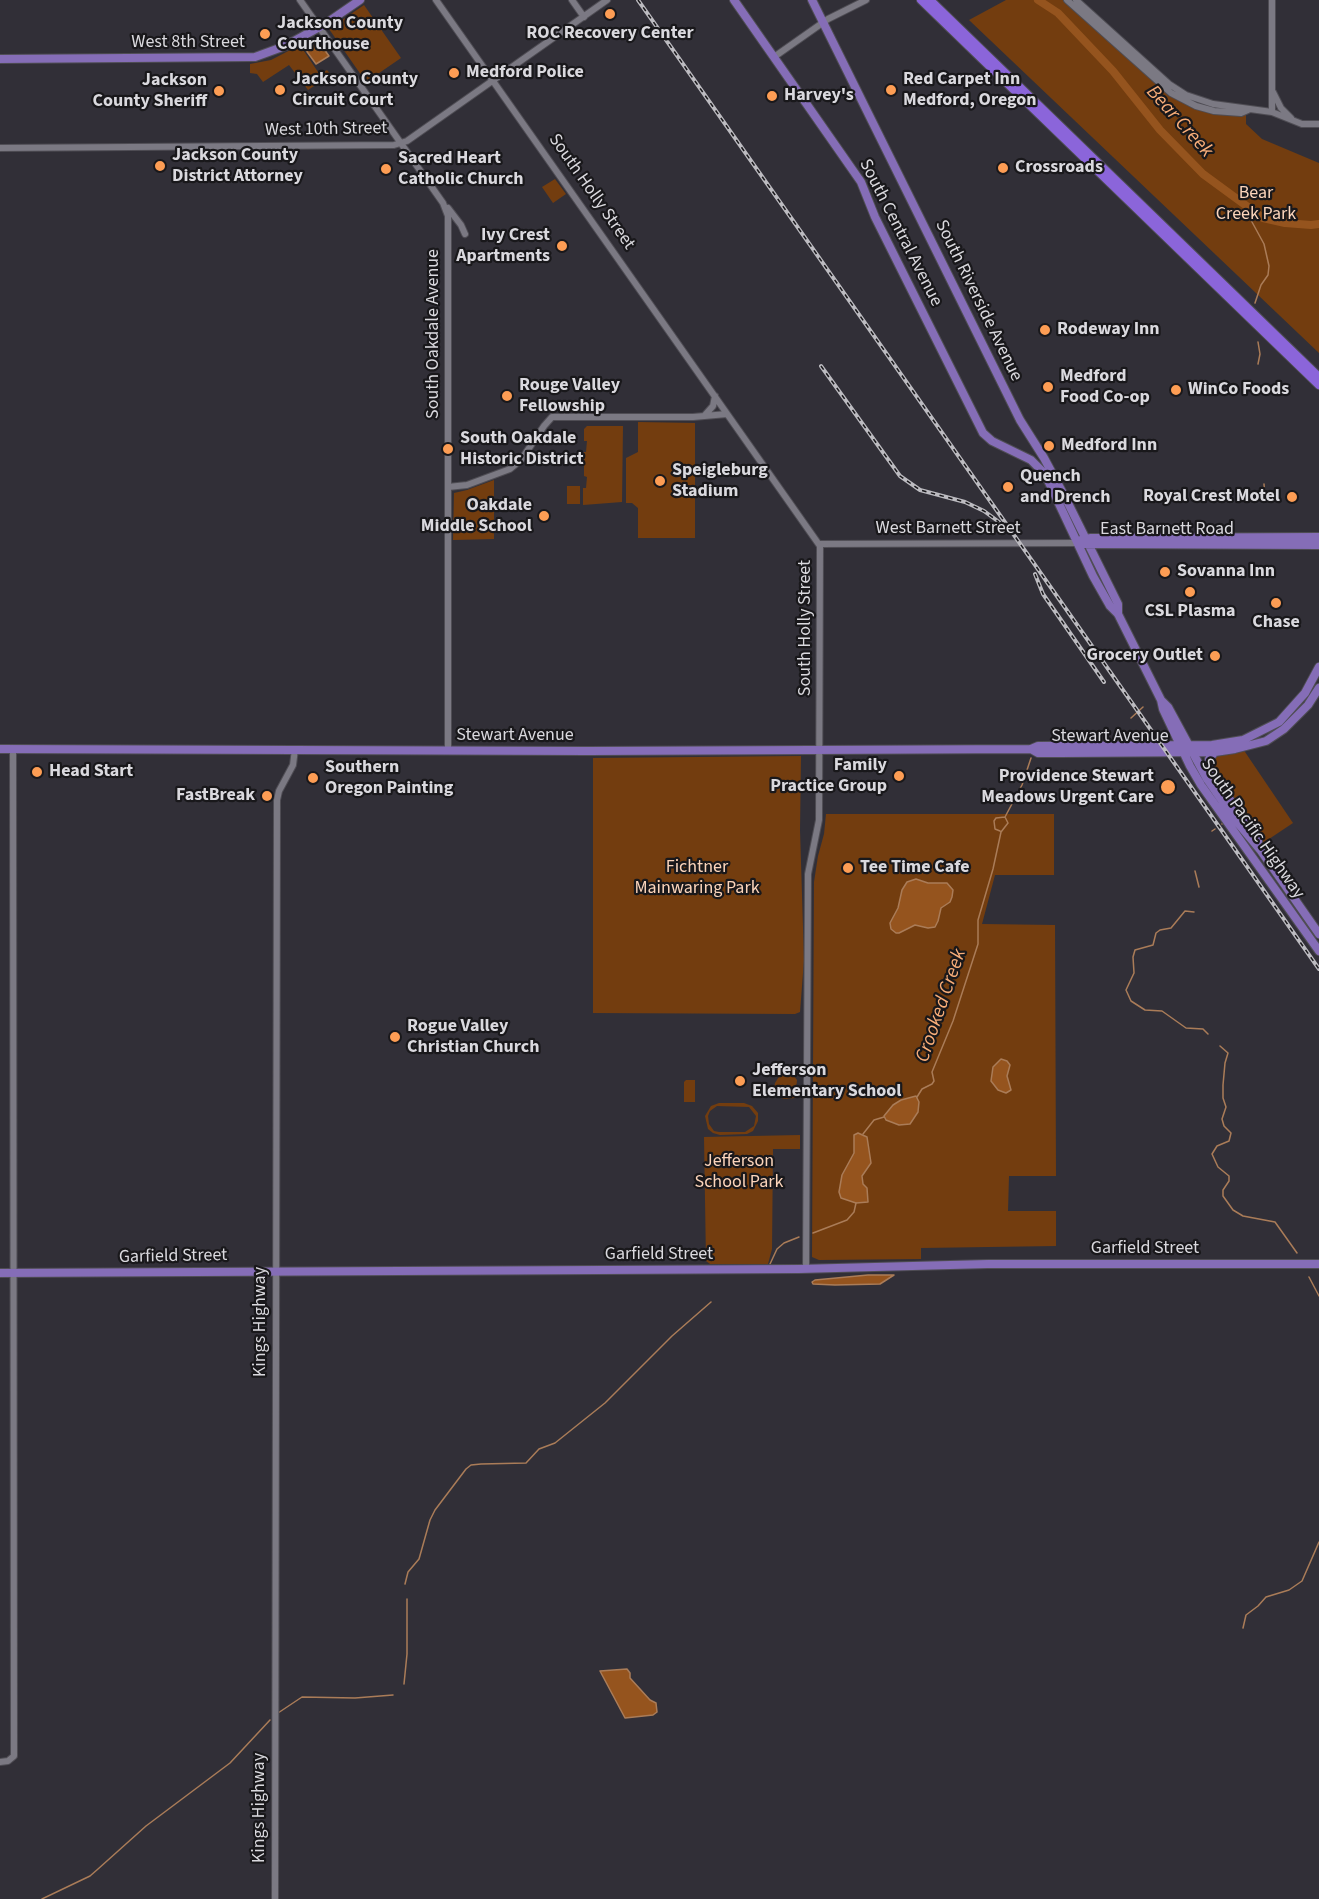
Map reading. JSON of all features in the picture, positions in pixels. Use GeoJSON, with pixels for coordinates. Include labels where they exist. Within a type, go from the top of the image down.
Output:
{"type":"FeatureCollection","features":[{"type":"Feature","properties":{"kind":"highway"},"geometry":{"type":"LineString","coordinates":[[921,0],[1319,385]]}},
{"type":"Feature","properties":{"kind":"highway"},"geometry":{"type":"LineString","coordinates":[[930,0],[1319,377]]}},
{"type":"Feature","properties":{"kind":"main road","name":"West 8th Street"},"geometry":{"type":"LineString","coordinates":[[0,59],[255,57],[276,50],[319,27],[360,0]]}},
{"type":"Feature","properties":{"kind":"main road","name":"South Central Avenue"},"geometry":{"type":"LineString","coordinates":[[734,0],[861,182],[875,217],[983,434],[992,441],[1025,457],[1041,469]]}},
{"type":"Feature","properties":{"kind":"main road","name":"South Riverside Avenue"},"geometry":{"type":"LineString","coordinates":[[812,0],[1020,420],[1052,472],[1083,542],[1093,576],[1110,606],[1118,614],[1161,700],[1168,707],[1186,749]]}},
{"type":"Feature","properties":{"kind":"main road"},"geometry":{"type":"LineString","coordinates":[[1025,457],[1034,455],[1033,441]]}},
{"type":"Feature","properties":{"kind":"main road","name":"South Riverside Avenue"},"geometry":{"type":"LineString","coordinates":[[1041,469],[1118,604],[1118,614]]}},
{"type":"Feature","properties":{"kind":"main road"},"geometry":{"type":"LineString","coordinates":[[1146,545],[1148,541],[1167,541],[1174,537]]}},
{"type":"Feature","properties":{"kind":"main road","name":"East Barnett Road"},"geometry":{"type":"LineString","coordinates":[[1083,542],[1174,537],[1319,537]]}},
{"type":"Feature","properties":{"kind":"main road","name":"East Barnett Road"},"geometry":{"type":"LineString","coordinates":[[1083,542],[1146,545],[1319,545]]}},
{"type":"Feature","properties":{"kind":"main road"},"geometry":{"type":"LineString","coordinates":[[1093,576],[1103,585],[1107,593],[1112,593]]}},
{"type":"Feature","properties":{"kind":"main road"},"geometry":{"type":"LineString","coordinates":[[1186,749],[1215,752],[1247,747],[1273,737],[1293,722],[1316,687],[1319,667]]}},
{"type":"Feature","properties":{"kind":"main road"},"geometry":{"type":"LineString","coordinates":[[1186,749],[1243,740],[1260,733],[1287,714],[1316,687]]}},
{"type":"Feature","properties":{"kind":"main road","name":"Stewart Avenue"},"geometry":{"type":"LineString","coordinates":[[0,748],[448,751],[1030,749],[1038,746],[1101,746],[1186,749]]}},
{"type":"Feature","properties":{"kind":"main road"},"geometry":{"type":"LineString","coordinates":[[1060,753],[1064,749],[1088,749],[1101,746]]}},
{"type":"Feature","properties":{"kind":"main road","name":"Stewart Avenue"},"geometry":{"type":"LineString","coordinates":[[1030,749],[1038,753],[1186,749]]}},
{"type":"Feature","properties":{"kind":"main road","name":"South Pacific Highway"},"geometry":{"type":"LineString","coordinates":[[1186,749],[1319,934]]}},
{"type":"Feature","properties":{"kind":"main road","name":"South Pacific Highway"},"geometry":{"type":"LineString","coordinates":[[1186,749],[1201,785],[1319,951]]}},
{"type":"Feature","properties":{"kind":"main road"},"geometry":{"type":"LineString","coordinates":[[1215,752],[1209,759],[1209,769],[1257,839],[1261,851]]}},
{"type":"Feature","properties":{"kind":"main road"},"geometry":{"type":"LineString","coordinates":[[1251,856],[1265,866],[1293,906],[1303,910]]}},
{"type":"Feature","properties":{"kind":"main road","name":"Garfield Street"},"geometry":{"type":"LineString","coordinates":[[0,1273],[806,1269],[988,1264],[1319,1264]]}},
{"type":"Feature","properties":{"kind":"street","name":"South Oakdale Avenue"},"geometry":{"type":"LineString","coordinates":[[300,0],[443,203],[448,216],[450,228],[448,751]]}},
{"type":"Feature","properties":{"kind":"street","name":"South Holly Street"},"geometry":{"type":"LineString","coordinates":[[436,0],[819,544],[819,820],[808,874],[806,1269]]}},
{"type":"Feature","properties":{"kind":"street"},"geometry":{"type":"LineString","coordinates":[[572,0],[584,16]]}},
{"type":"Feature","properties":{"kind":"street","name":"West 10th Street"},"geometry":{"type":"LineString","coordinates":[[0,148],[378,146],[401,143],[607,0]]}},
{"type":"Feature","properties":{"kind":"street"},"geometry":{"type":"LineString","coordinates":[[774,57],[824,22],[866,0]]}},
{"type":"Feature","properties":{"kind":"street"},"geometry":{"type":"LineString","coordinates":[[1067,0],[1171,93],[1196,106],[1214,111],[1241,113],[1248,110]]}},
{"type":"Feature","properties":{"kind":"street"},"geometry":{"type":"LineString","coordinates":[[1076,0],[1180,92],[1208,103],[1272,112],[1307,125],[1319,124]]}},
{"type":"Feature","properties":{"kind":"street"},"geometry":{"type":"LineString","coordinates":[[1272,0],[1272,112]]}},
{"type":"Feature","properties":{"kind":"street"},"geometry":{"type":"LineString","coordinates":[[1272,90],[1281,108],[1296,122]]}},
{"type":"Feature","properties":{"kind":"street"},"geometry":{"type":"LineString","coordinates":[[443,203],[454,214],[465,234]]}},
{"type":"Feature","properties":{"kind":"street"},"geometry":{"type":"LineString","coordinates":[[705,415],[713,406],[715,395]]}},
{"type":"Feature","properties":{"kind":"street"},"geometry":{"type":"LineString","coordinates":[[448,488],[467,485],[514,466],[521,460],[552,417],[727,414]]}},
{"type":"Feature","properties":{"kind":"street","name":"West Barnett Street"},"geometry":{"type":"LineString","coordinates":[[819,544],[1083,542]]}},
{"type":"Feature","properties":{"kind":"street"},"geometry":{"type":"LineString","coordinates":[[0,1762],[13,1759],[14,748]]}},
{"type":"Feature","properties":{"kind":"street","name":"Kings Highway"},"geometry":{"type":"LineString","coordinates":[[275,1899],[277,800],[279,791],[293,765],[295,749]]}},
{"type":"Feature","properties":{"kind":"green space","name":"Bear Creek Park"},"geometry":{"type":"Polygon","coordinates":[[[1006,0],[1065,0],[1169,95],[1192,106],[1246,114],[1246,124],[1262,139],[1319,163],[1319,353],[969,20],[1006,0]]]}},
{"type":"Feature","properties":{"kind":"green space"},"geometry":{"type":"Polygon","coordinates":[[[364,5],[401,58],[366,82],[329,29],[364,5]]]}},
{"type":"Feature","properties":{"kind":"green space"},"geometry":{"type":"Polygon","coordinates":[[[300,45],[320,75],[327,70],[331,75],[308,90],[289,65],[263,82],[257,74],[250,73],[250,64],[271,60],[300,45]]]}},
{"type":"Feature","properties":{"kind":"green space"},"geometry":{"type":"Polygon","coordinates":[[[555,179],[566,194],[553,203],[542,187],[555,179]]]}},
{"type":"Feature","properties":{"kind":"green space","name":"Speigleburg Stadium"},"geometry":{"type":"Polygon","coordinates":[[[638,422],[695,423],[695,538],[638,538],[638,508],[632,503],[626,503],[626,458],[638,452],[638,422]]]}},
{"type":"Feature","properties":{"kind":"green space"},"geometry":{"type":"Polygon","coordinates":[[[587,426],[623,426],[622,502],[583,505],[583,488],[586,488],[587,477],[584,476],[584,452],[586,452],[587,441],[584,441],[584,429],[587,426]]]}},
{"type":"Feature","properties":{"kind":"green space"},"geometry":{"type":"Polygon","coordinates":[[[494,480],[494,539],[453,540],[454,493],[494,480]]]}},
{"type":"Feature","properties":{"kind":"green space"},"geometry":{"type":"Polygon","coordinates":[[[567,486],[580,486],[580,504],[567,504],[567,486]]]}},
{"type":"Feature","properties":{"kind":"green space"},"geometry":{"type":"Polygon","coordinates":[[[1243,749],[1293,823],[1263,843],[1213,770],[1212,763],[1219,753],[1243,749]]]}},
{"type":"Feature","properties":{"kind":"green space","name":"Fichtner Mainwaring Park"},"geometry":{"type":"Polygon","coordinates":[[[801,756],[800,830],[804,960],[800,1012],[795,1014],[593,1013],[593,758],[801,756]]]}},
{"type":"Feature","properties":{"kind":"green space"},"geometry":{"type":"Polygon","coordinates":[[[826,814],[1054,814],[1054,875],[995,875],[982,924],[1055,925],[1056,1176],[1009,1176],[1008,1211],[1056,1211],[1056,1246],[921,1248],[921,1259],[819,1260],[812,1257],[814,882],[826,814]]]}},
{"type":"Feature","properties":{"kind":"green space"},"geometry":{"type":"Polygon","coordinates":[[[780,1075],[794,1076],[797,1080],[795,1098],[779,1097],[774,1088],[780,1075]]]}},
{"type":"Feature","properties":{"kind":"green space"},"geometry":{"type":"Polygon","coordinates":[[[695,1080],[695,1102],[684,1102],[684,1082],[695,1080]]]}},
{"type":"Feature","properties":{"kind":"green space"},"geometry":{"type":"Polygon","coordinates":[[[719,1103],[744,1103],[752,1106],[758,1113],[758,1121],[753,1131],[747,1134],[720,1135],[708,1129],[705,1116],[711,1106],[719,1103]],[[717,1106],[710,1111],[709,1124],[714,1131],[745,1132],[754,1126],[756,1116],[749,1107],[717,1106]]]}},
{"type":"Feature","properties":{"kind":"green space","name":"Jefferson School Park"},"geometry":{"type":"Polygon","coordinates":[[[800,1135],[800,1149],[773,1149],[772,1249],[768,1264],[710,1264],[706,1261],[704,1137],[800,1135]]]}},
{"type":"Feature","properties":{"kind":"shaded area"},"geometry":{"type":"Polygon","coordinates":[[[318,41],[329,56],[316,64],[305,49],[318,41]]]}},
{"type":"Feature","properties":{"kind":"shaded area"},"geometry":{"type":"Polygon","coordinates":[[[916,879],[928,883],[947,883],[953,890],[952,897],[950,902],[941,908],[935,927],[915,925],[896,933],[891,929],[890,923],[898,908],[902,890],[907,882],[916,879]]]}},
{"type":"Feature","properties":{"kind":"shaded area"},"geometry":{"type":"Polygon","coordinates":[[[1001,1059],[1010,1065],[1007,1076],[1011,1090],[1006,1093],[998,1090],[991,1081],[993,1067],[1001,1059]]]}},
{"type":"Feature","properties":{"kind":"shaded area"},"geometry":{"type":"Polygon","coordinates":[[[916,1096],[919,1102],[918,1112],[910,1124],[899,1125],[886,1120],[884,1116],[893,1105],[916,1096]]]}},
{"type":"Feature","properties":{"kind":"shaded area"},"geometry":{"type":"Polygon","coordinates":[[[858,1133],[867,1137],[871,1163],[862,1176],[863,1184],[867,1188],[868,1202],[856,1203],[841,1198],[839,1192],[842,1175],[854,1153],[854,1135],[858,1133]]]}},
{"type":"Feature","properties":{"kind":"shaded area"},"geometry":{"type":"Polygon","coordinates":[[[894,1275],[880,1284],[835,1285],[813,1284],[812,1282],[815,1280],[894,1275]]]}},
{"type":"Feature","properties":{"kind":"shaded area"},"geometry":{"type":"Polygon","coordinates":[[[627,1669],[630,1678],[650,1700],[656,1703],[657,1712],[653,1715],[625,1718],[600,1671],[627,1669]]]}},
{"type":"Feature","properties":{"kind":"waterway","name":"Bear Creek"},"geometry":{"type":"LineString","coordinates":[[1038,0],[1058,13],[1113,71],[1160,130],[1203,174],[1263,218],[1285,223],[1319,224]]}},
{"type":"Feature","properties":{"kind":"waterway","name":"Crooked Creek"},"geometry":{"type":"LineString","coordinates":[[1240,200],[1264,244],[1269,266],[1268,275],[1261,285],[1255,303]]}},
{"type":"Feature","properties":{"kind":"waterway","name":"Crooked Creek"},"geometry":{"type":"LineString","coordinates":[[1258,342],[1260,354],[1258,364]]}},
{"type":"Feature","properties":{"kind":"waterway","name":"Crooked Creek"},"geometry":{"type":"LineString","coordinates":[[1264,484],[1265,499]]}},
{"type":"Feature","properties":{"kind":"waterway","name":"Crooked Creek"},"geometry":{"type":"LineString","coordinates":[[1131,718],[1143,707]]}},
{"type":"Feature","properties":{"kind":"waterway","name":"Crooked Creek"},"geometry":{"type":"LineString","coordinates":[[917,1097],[922,1089],[934,1081],[932,1072],[953,1021],[978,944],[978,920],[1001,832],[1008,823],[1005,817],[1022,785],[1031,758]]}},
{"type":"Feature","properties":{"kind":"waterway","name":"Crooked Creek"},"geometry":{"type":"LineString","coordinates":[[1000,831],[995,829],[994,821],[996,818],[1005,817]]}},
{"type":"Feature","properties":{"kind":"waterway"},"geometry":{"type":"LineString","coordinates":[[1195,871],[1199,887]]}},
{"type":"Feature","properties":{"kind":"waterway"},"geometry":{"type":"LineString","coordinates":[[1194,912],[1185,911],[1171,928],[1156,933],[1153,945],[1135,950],[1134,973],[1126,990],[1131,1001],[1145,1010],[1162,1011],[1186,1028],[1203,1029],[1208,1034]]}},
{"type":"Feature","properties":{"kind":"waterway"},"geometry":{"type":"LineString","coordinates":[[1220,1046],[1228,1053],[1223,1085],[1226,1107],[1222,1119],[1224,1126],[1231,1133],[1229,1141],[1217,1146],[1212,1154],[1218,1167],[1229,1176],[1223,1196],[1233,1210],[1243,1216],[1275,1222],[1297,1253]]}},
{"type":"Feature","properties":{"kind":"waterway","name":"Crooked Creek"},"geometry":{"type":"LineString","coordinates":[[863,1134],[874,1120],[884,1117]]}},
{"type":"Feature","properties":{"kind":"waterway","name":"Crooked Creek"},"geometry":{"type":"LineString","coordinates":[[813,1233],[847,1220],[854,1212],[856,1203]]}},
{"type":"Feature","properties":{"kind":"waterway"},"geometry":{"type":"LineString","coordinates":[[770,1264],[777,1249],[784,1243],[799,1237]]}},
{"type":"Feature","properties":{"kind":"waterway"},"geometry":{"type":"LineString","coordinates":[[1309,1277],[1319,1296]]}},
{"type":"Feature","properties":{"kind":"waterway"},"geometry":{"type":"LineString","coordinates":[[405,1584],[408,1572],[419,1559],[435,1510],[466,1469],[471,1465],[526,1463],[539,1449],[555,1443],[605,1403],[672,1336],[711,1302]]}},
{"type":"Feature","properties":{"kind":"waterway"},"geometry":{"type":"LineString","coordinates":[[1243,1628],[1246,1615],[1266,1597],[1289,1590],[1302,1581],[1319,1542]]}},
{"type":"Feature","properties":{"kind":"waterway"},"geometry":{"type":"LineString","coordinates":[[404,1684],[407,1654],[407,1599]]}},
{"type":"Feature","properties":{"kind":"waterway"},"geometry":{"type":"LineString","coordinates":[[278,1713],[302,1697],[355,1698],[393,1695]]}},
{"type":"Feature","properties":{"kind":"waterway"},"geometry":{"type":"LineString","coordinates":[[42,1899],[90,1876],[146,1826],[230,1763],[270,1720]]}},
{"type":"Feature","properties":{"kind":"railway"},"geometry":{"type":"LineString","coordinates":[[638,0],[1319,969]]}},
{"type":"Feature","properties":{"kind":"railway"},"geometry":{"type":"LineString","coordinates":[[821,366],[900,476],[920,490],[965,502],[984,511],[999,522]]}},
{"type":"Feature","properties":{"kind":"railway"},"geometry":{"type":"LineString","coordinates":[[1035,574],[1043,594],[1104,682]]}},
{"type":"Feature","properties":{"kind":"place","name":"ROC Recovery Center"},"geometry":{"type":"Point","coordinates":[610,14]}},
{"type":"Feature","properties":{"kind":"place","name":"Jackson County Courthouse"},"geometry":{"type":"Point","coordinates":[265,34]}},
{"type":"Feature","properties":{"kind":"place","name":"Medford Police"},"geometry":{"type":"Point","coordinates":[454,73]}},
{"type":"Feature","properties":{"kind":"place","name":"Jackson County Circuit Court"},"geometry":{"type":"Point","coordinates":[280,90]}},
{"type":"Feature","properties":{"kind":"place","name":"Red Carpet Inn Medford, Oregon"},"geometry":{"type":"Point","coordinates":[891,90]}},
{"type":"Feature","properties":{"kind":"place","name":"Jackson County Sheriff"},"geometry":{"type":"Point","coordinates":[219,91]}},
{"type":"Feature","properties":{"kind":"place","name":"Harvey's"},"geometry":{"type":"Point","coordinates":[772,96]}},
{"type":"Feature","properties":{"kind":"place","name":"Jackson County District Attorney"},"geometry":{"type":"Point","coordinates":[160,166]}},
{"type":"Feature","properties":{"kind":"place","name":"Crossroads"},"geometry":{"type":"Point","coordinates":[1003,168]}},
{"type":"Feature","properties":{"kind":"place","name":"Sacred Heart Catholic Church"},"geometry":{"type":"Point","coordinates":[386,169]}},
{"type":"Feature","properties":{"kind":"place","name":"Ivy Crest Apartments"},"geometry":{"type":"Point","coordinates":[562,246]}},
{"type":"Feature","properties":{"kind":"place","name":"Rodeway Inn"},"geometry":{"type":"Point","coordinates":[1045,330]}},
{"type":"Feature","properties":{"kind":"place","name":"Medford Food Co-op"},"geometry":{"type":"Point","coordinates":[1048,387]}},
{"type":"Feature","properties":{"kind":"place","name":"WinCo Foods"},"geometry":{"type":"Point","coordinates":[1176,390]}},
{"type":"Feature","properties":{"kind":"place","name":"Rouge Valley Fellowship"},"geometry":{"type":"Point","coordinates":[507,396]}},
{"type":"Feature","properties":{"kind":"place","name":"Medford Inn"},"geometry":{"type":"Point","coordinates":[1049,446]}},
{"type":"Feature","properties":{"kind":"place","name":"South Oakdale Historic District"},"geometry":{"type":"Point","coordinates":[448,449]}},
{"type":"Feature","properties":{"kind":"place","name":"Speigleburg Stadium"},"geometry":{"type":"Point","coordinates":[660,481]}},
{"type":"Feature","properties":{"kind":"place","name":"Quench and Drench"},"geometry":{"type":"Point","coordinates":[1008,487]}},
{"type":"Feature","properties":{"kind":"place","name":"Royal Crest Motel"},"geometry":{"type":"Point","coordinates":[1292,497]}},
{"type":"Feature","properties":{"kind":"place","name":"Oakdale Middle School"},"geometry":{"type":"Point","coordinates":[544,516]}},
{"type":"Feature","properties":{"kind":"place","name":"Sovanna Inn"},"geometry":{"type":"Point","coordinates":[1165,572]}},
{"type":"Feature","properties":{"kind":"place","name":"CSL Plasma"},"geometry":{"type":"Point","coordinates":[1190,592]}},
{"type":"Feature","properties":{"kind":"place","name":"Chase"},"geometry":{"type":"Point","coordinates":[1276,603]}},
{"type":"Feature","properties":{"kind":"place","name":"Grocery Outlet"},"geometry":{"type":"Point","coordinates":[1215,656]}},
{"type":"Feature","properties":{"kind":"place","name":"Head Start"},"geometry":{"type":"Point","coordinates":[37,772]}},
{"type":"Feature","properties":{"kind":"place","name":"Family Practice Group"},"geometry":{"type":"Point","coordinates":[899,776]}},
{"type":"Feature","properties":{"kind":"place","name":"Southern Oregon Painting"},"geometry":{"type":"Point","coordinates":[313,778]}},
{"type":"Feature","properties":{"kind":"place","name":"Providence Stewart Meadows Urgent Care"},"geometry":{"type":"Point","coordinates":[1168,787]}},
{"type":"Feature","properties":{"kind":"place","name":"FastBreak"},"geometry":{"type":"Point","coordinates":[267,796]}},
{"type":"Feature","properties":{"kind":"place","name":"Tee Time Cafe"},"geometry":{"type":"Point","coordinates":[848,868]}},
{"type":"Feature","properties":{"kind":"place","name":"Rogue Valley Christian Church"},"geometry":{"type":"Point","coordinates":[395,1037]}},
{"type":"Feature","properties":{"kind":"place","name":"Jefferson Elementary School"},"geometry":{"type":"Point","coordinates":[740,1081]}}]}
